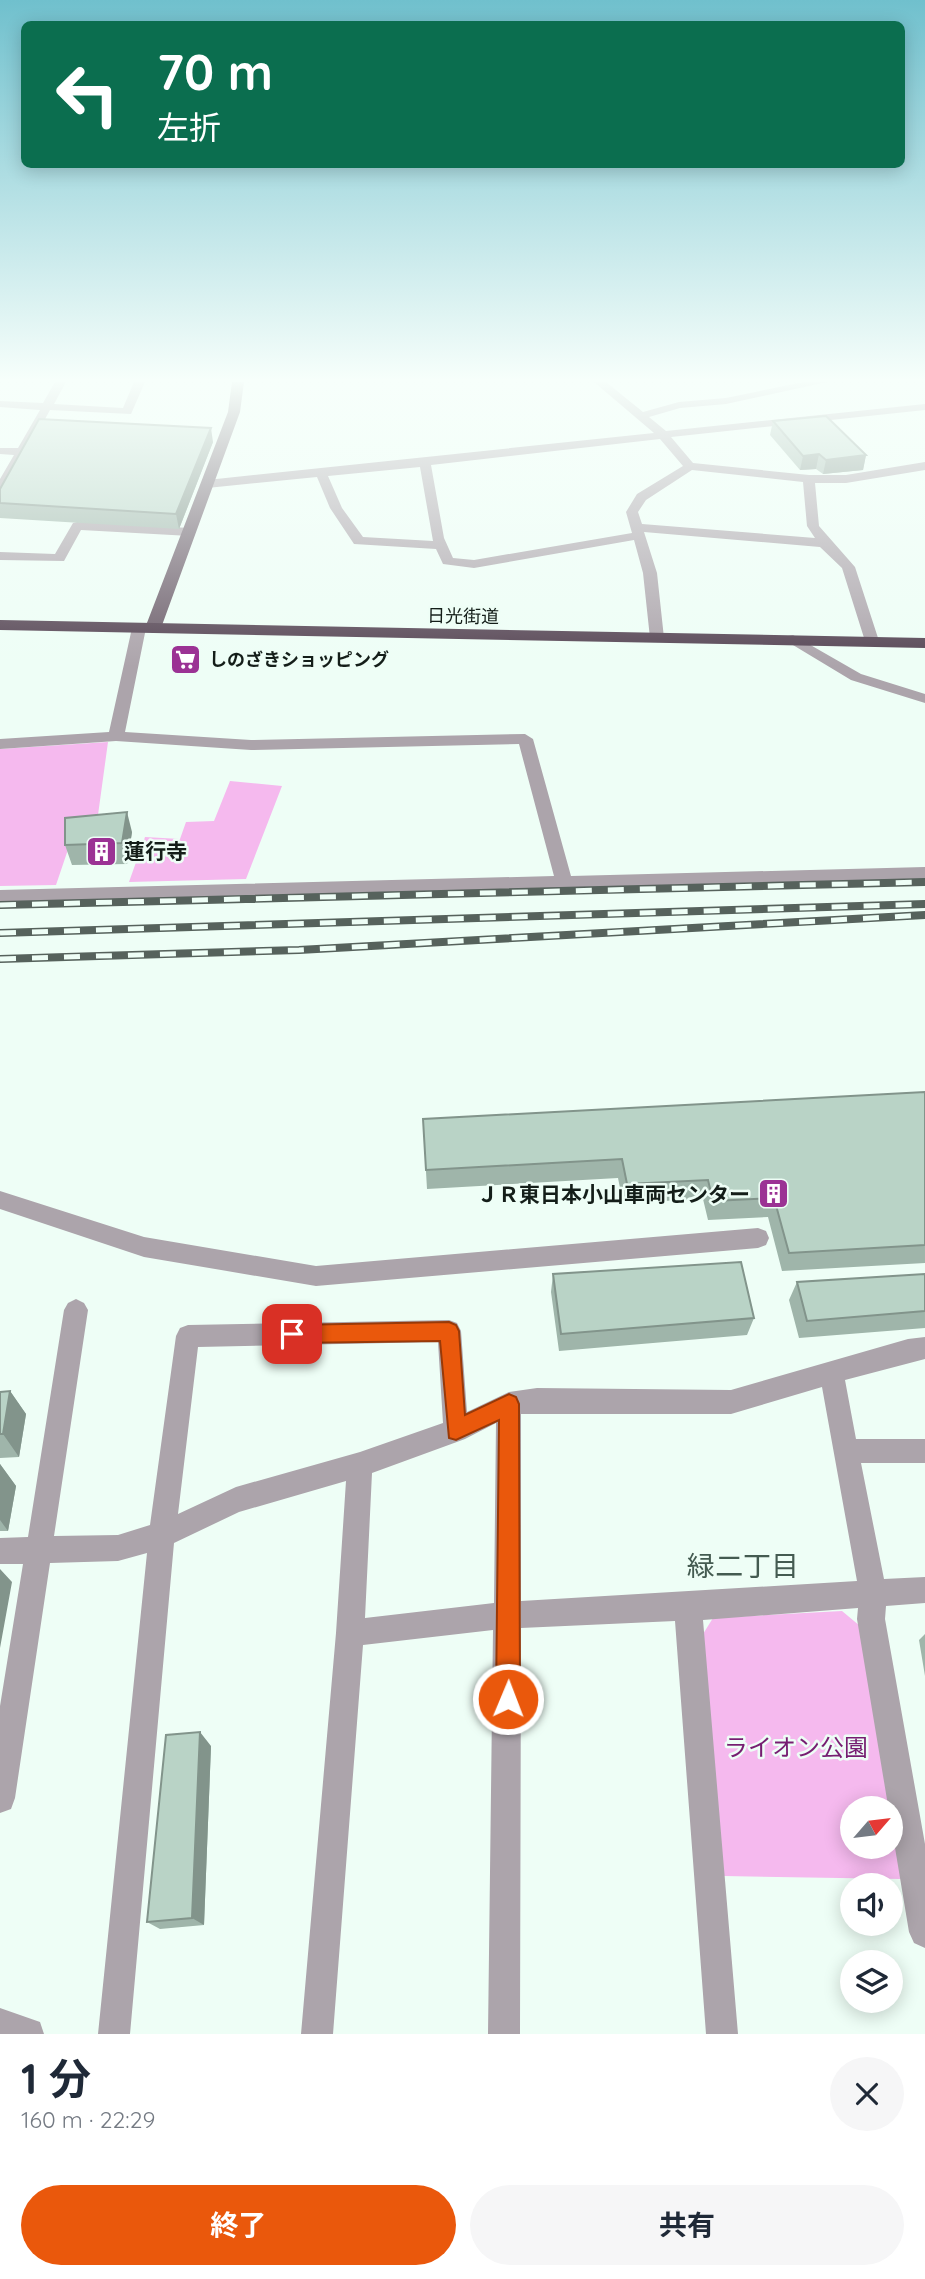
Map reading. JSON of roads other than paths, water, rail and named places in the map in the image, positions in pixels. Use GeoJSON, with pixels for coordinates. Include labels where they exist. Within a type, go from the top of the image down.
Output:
{"type":"FeatureCollection","features":[{"type":"Feature","properties":{"kind":"highway","name":"日光街道"},"geometry":{"type":"LineString","coordinates":[[0,625],[925,643]]}},
{"type":"Feature","properties":{"kind":"main road"},"geometry":{"type":"LineString","coordinates":[[146,628],[190,532],[210,477]]}},
{"type":"Feature","properties":{"kind":"street"},"geometry":{"type":"LineString","coordinates":[[207,484],[288,477]]}},
{"type":"Feature","properties":{"kind":"street"},"geometry":{"type":"LineString","coordinates":[[322,477],[336,508],[359,541],[441,545]]}},
{"type":"Feature","properties":{"kind":"street"},"geometry":{"type":"LineString","coordinates":[[428,477],[441,545],[448,561],[474,564],[636,531],[824,543]]}},
{"type":"Feature","properties":{"kind":"street"},"geometry":{"type":"LineString","coordinates":[[657,638],[650,573],[632,512],[637,500],[672,477]]}},
{"type":"Feature","properties":{"kind":"street"},"geometry":{"type":"LineString","coordinates":[[790,477],[855,477]]}},
{"type":"Feature","properties":{"kind":"street"},"geometry":{"type":"LineString","coordinates":[[809,479],[813,526],[824,543],[848,567],[872,641]]}},
{"type":"Feature","properties":{"kind":"street"},"geometry":{"type":"LineString","coordinates":[[0,556],[59,558],[77,526],[190,532]]}},
{"type":"Feature","properties":{"kind":"street"},"geometry":{"type":"LineString","coordinates":[[116,736],[146,628]]}},
{"type":"Feature","properties":{"kind":"street"},"geometry":{"type":"LineString","coordinates":[[793,639],[856,677],[925,699]]}},
{"type":"Feature","properties":{"kind":"street"},"geometry":{"type":"LineString","coordinates":[[0,744],[116,736],[251,745],[525,739],[564,883]]}},
{"type":"Feature","properties":{"kind":"street"},"geometry":{"type":"LineString","coordinates":[[0,896],[925,873]]}},
{"type":"Feature","properties":{"kind":"street"},"geometry":{"type":"LineString","coordinates":[[0,1200],[144,1247],[316,1276],[758,1238]]}},
{"type":"Feature","properties":{"kind":"street"},"geometry":{"type":"LineString","coordinates":[[0,1798],[76,1310]]}},
{"type":"Feature","properties":{"kind":"street"},"geometry":{"type":"LineString","coordinates":[[114,2034],[162,1535],[188,1336],[449,1331],[456,1430]]}},
{"type":"Feature","properties":{"kind":"street"},"geometry":{"type":"LineString","coordinates":[[0,1551],[118,1548],[162,1535],[236,1500],[360,1465],[456,1430],[509,1404],[537,1400],[731,1402],[908,1350],[925,1348]]}},
{"type":"Feature","properties":{"kind":"street"},"geometry":{"type":"LineString","coordinates":[[831,1372],[873,1593],[871,1619],[925,1932]]}},
{"type":"Feature","properties":{"kind":"street"},"geometry":{"type":"LineString","coordinates":[[504,2034],[509,1404]]}},
{"type":"Feature","properties":{"kind":"street"},"geometry":{"type":"LineString","coordinates":[[847,1451],[925,1451]]}},
{"type":"Feature","properties":{"kind":"street"},"geometry":{"type":"LineString","coordinates":[[317,2034],[350,1633],[360,1465]]}},
{"type":"Feature","properties":{"kind":"street"},"geometry":{"type":"LineString","coordinates":[[350,1633],[509,1615],[688,1607],[925,1590]]}},
{"type":"Feature","properties":{"kind":"street"},"geometry":{"type":"LineString","coordinates":[[688,1607],[722,2034]]}},
{"type":"Feature","properties":{"kind":"street"},"geometry":{"type":"LineString","coordinates":[[0,2024],[27,2034]]}},
{"type":"Feature","properties":{"kind":"railway"},"geometry":{"type":"LineString","coordinates":[[0,905],[925,882]]}},
{"type":"Feature","properties":{"kind":"railway"},"geometry":{"type":"LineString","coordinates":[[0,933],[925,904]]}},
{"type":"Feature","properties":{"kind":"railway"},"geometry":{"type":"LineString","coordinates":[[0,959],[299,950],[925,915]]}},
{"type":"Feature","properties":{"kind":"place","name":"しのざきショッピング"},"geometry":{"type":"Point","coordinates":[186,659]}},
{"type":"Feature","properties":{"kind":"place","name":"蓮行寺"},"geometry":{"type":"Point","coordinates":[101,851]}},
{"type":"Feature","properties":{"kind":"place","name":"ＪＲ東日本小山車両センター"},"geometry":{"type":"Point","coordinates":[773,1194]}},
{"type":"Feature","properties":{"kind":"district","name":"緑二丁目"},"geometry":{"type":"Point","coordinates":[743,1565]}},
{"type":"Feature","properties":{"kind":"park label","name":"ライオン公園"},"geometry":{"type":"Point","coordinates":[796,1747]}}]}
